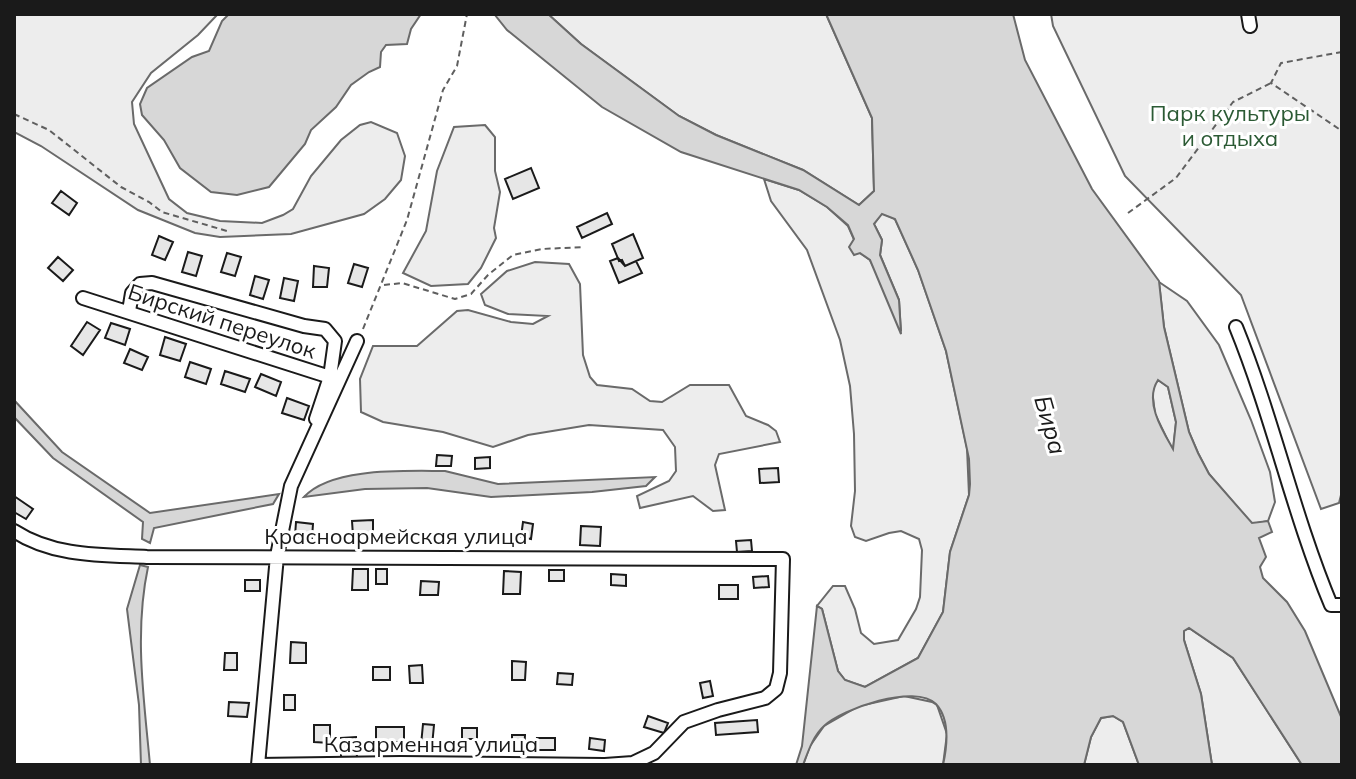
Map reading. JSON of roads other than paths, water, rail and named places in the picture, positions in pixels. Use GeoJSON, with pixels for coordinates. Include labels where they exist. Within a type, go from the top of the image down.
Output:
{"type":"FeatureCollection","features":[{"type":"Feature","properties":{"kind":"street"},"geometry":{"type":"LineString","coordinates":[[129,311],[132,293],[140,284],[152,283],[304,326],[325,329],[335,341],[330,377]]}},
{"type":"Feature","properties":{"kind":"street","name":"Бирский переулок"},"geometry":{"type":"LineString","coordinates":[[83,298],[330,377],[291,486]]}},
{"type":"Feature","properties":{"kind":"street"},"geometry":{"type":"LineString","coordinates":[[1236,327],[1282,457],[1310,554],[1336,605]]}},
{"type":"Feature","properties":{"kind":"street"},"geometry":{"type":"LineString","coordinates":[[258,765],[277,556],[291,486],[357,341]]}},
{"type":"Feature","properties":{"kind":"street","name":"Красноармейская улица"},"geometry":{"type":"LineString","coordinates":[[14,531],[31,542],[87,554],[147,557],[783,559]]}},
{"type":"Feature","properties":{"kind":"street","name":"Казарменная улица"},"geometry":{"type":"LineString","coordinates":[[258,765],[633,763],[654,753],[684,722],[765,698],[776,689],[780,673],[783,559]]}},
{"type":"Feature","properties":{"kind":"water"},"geometry":{"type":"Polygon","coordinates":[[[229,14],[421,14],[411,29],[407,44],[386,45],[381,52],[380,67],[351,85],[336,107],[311,130],[305,144],[269,187],[237,195],[211,192],[180,168],[164,140],[142,115],[140,104],[147,88],[192,57],[209,51],[222,21],[229,14]]]}},
{"type":"Feature","properties":{"kind":"water","name":"Бира"},"geometry":{"type":"Polygon","coordinates":[[[548,14],[581,44],[679,116],[716,135],[803,170],[859,205],[874,191],[872,118],[826,14],[1013,14],[1025,60],[1092,189],[1159,281],[1164,327],[1189,432],[1198,453],[1209,474],[1252,523],[1268,521],[1272,532],[1259,538],[1266,557],[1260,567],[1263,578],[1287,602],[1305,631],[1342,719],[1342,765],[1302,765],[1233,658],[1189,628],[1184,631],[1184,640],[1201,694],[1212,765],[1139,765],[1123,722],[1113,716],[1101,718],[1091,737],[1084,765],[943,765],[946,750],[944,717],[936,704],[926,698],[912,696],[879,701],[833,719],[817,734],[803,765],[796,765],[802,746],[817,606],[822,609],[838,671],[845,680],[865,687],[918,658],[943,612],[950,552],[969,495],[969,459],[946,351],[918,270],[895,219],[882,214],[874,224],[882,240],[880,255],[899,300],[901,334],[870,260],[860,253],[854,255],[849,247],[854,239],[848,225],[827,207],[799,190],[681,152],[602,107],[507,30],[495,15],[548,14]],[[1158,380],[1153,397],[1156,415],[1173,449],[1176,422],[1168,387],[1158,380]]]}},
{"type":"Feature","properties":{"kind":"water"},"geometry":{"type":"Polygon","coordinates":[[[14,400],[62,452],[150,513],[279,494],[273,504],[154,528],[150,543],[142,539],[143,522],[53,458],[14,417],[14,400]]]}},
{"type":"Feature","properties":{"kind":"water"},"geometry":{"type":"Polygon","coordinates":[[[390,471],[445,471],[498,484],[655,477],[646,486],[592,492],[491,497],[427,488],[365,489],[304,497],[316,487],[350,476],[390,471]]]}},
{"type":"Feature","properties":{"kind":"water"},"geometry":{"type":"Polygon","coordinates":[[[140,565],[148,567],[141,641],[150,765],[141,765],[139,705],[127,609],[140,565]]]}},
{"type":"Feature","properties":{"kind":"park label","name":"Парк культуры и отдыха"},"geometry":{"type":"Point","coordinates":[1230,126]}}]}
